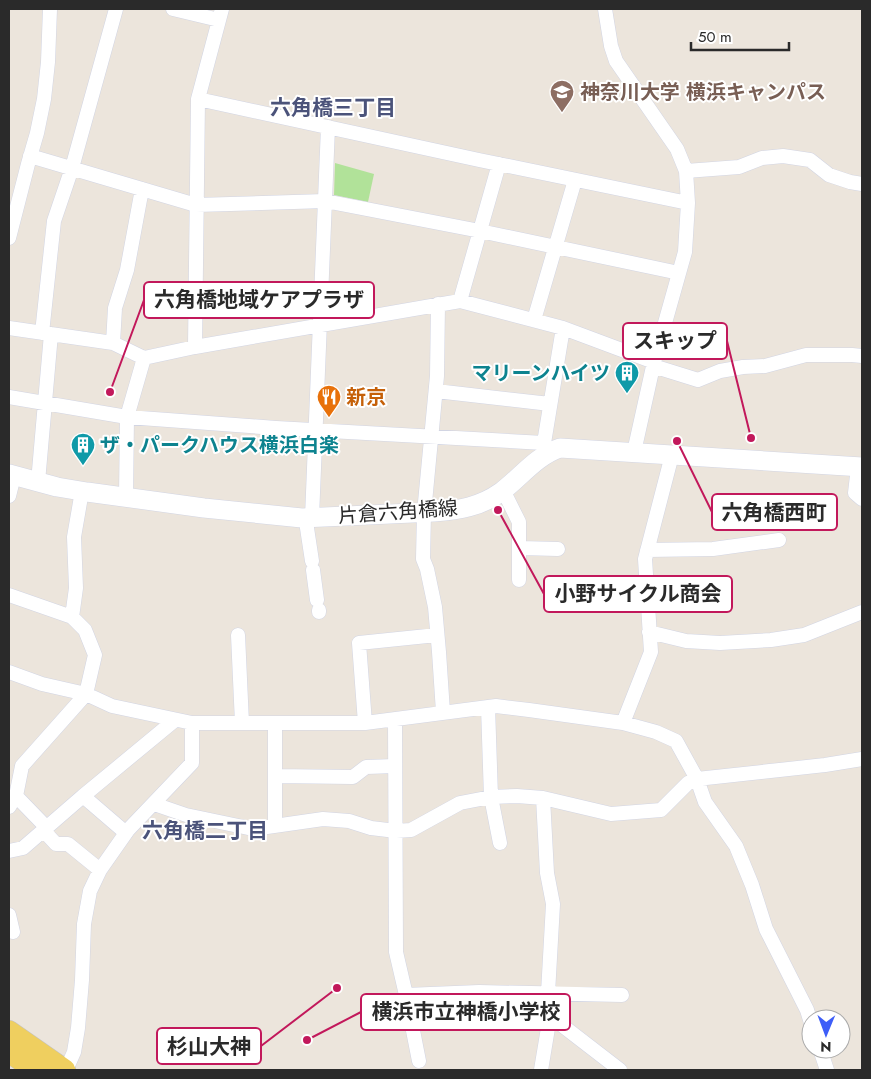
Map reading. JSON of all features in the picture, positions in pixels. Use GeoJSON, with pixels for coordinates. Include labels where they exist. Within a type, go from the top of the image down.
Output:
{"type":"FeatureCollection","features":[{"type":"Feature","properties":{"kind":"main road"},"geometry":{"type":"LineString","coordinates":[[9,1031],[66,1070]]}},
{"type":"Feature","properties":{"kind":"main road"},"geometry":{"type":"LineString","coordinates":[[9,1052],[35,1070]]}},
{"type":"Feature","properties":{"kind":"street"},"geometry":{"type":"LineString","coordinates":[[9,238],[37,133],[44,99],[48,62],[50,9]]}},
{"type":"Feature","properties":{"kind":"street"},"geometry":{"type":"LineString","coordinates":[[38,482],[46,404],[46,334],[54,221],[72,168],[116,9]]}},
{"type":"Feature","properties":{"kind":"street"},"geometry":{"type":"LineString","coordinates":[[173,9],[221,14],[198,99],[195,347]]}},
{"type":"Feature","properties":{"kind":"street"},"geometry":{"type":"LineString","coordinates":[[604,9],[616,61],[677,149],[686,171],[688,203],[685,252],[654,364],[634,452]]}},
{"type":"Feature","properties":{"kind":"street"},"geometry":{"type":"LineString","coordinates":[[198,99],[688,203]]}},
{"type":"Feature","properties":{"kind":"street"},"geometry":{"type":"LineString","coordinates":[[318,608],[307,528],[310,518],[316,431],[328,127]]}},
{"type":"Feature","properties":{"kind":"street"},"geometry":{"type":"LineString","coordinates":[[30,156],[196,205],[325,201],[679,273]]}},
{"type":"Feature","properties":{"kind":"street"},"geometry":{"type":"LineString","coordinates":[[686,171],[739,167],[762,158],[783,156],[810,160],[829,175],[862,184]]}},
{"type":"Feature","properties":{"kind":"street"},"geometry":{"type":"LineString","coordinates":[[460,301],[499,164]]}},
{"type":"Feature","properties":{"kind":"street"},"geometry":{"type":"LineString","coordinates":[[534,320],[576,180]]}},
{"type":"Feature","properties":{"kind":"street"},"geometry":{"type":"LineString","coordinates":[[113,343],[115,308],[127,270],[142,189]]}},
{"type":"Feature","properties":{"kind":"street"},"geometry":{"type":"LineString","coordinates":[[9,328],[113,343],[144,358],[320,324],[460,301],[563,328],[698,380],[720,371],[765,366],[806,355],[862,354]]}},
{"type":"Feature","properties":{"kind":"street"},"geometry":{"type":"LineString","coordinates":[[438,304],[436,391],[424,513],[423,559],[427,569],[435,608],[442,712]]}},
{"type":"Feature","properties":{"kind":"street"},"geometry":{"type":"LineString","coordinates":[[547,447],[550,404],[563,328]]}},
{"type":"Feature","properties":{"kind":"street"},"geometry":{"type":"LineString","coordinates":[[126,497],[127,417],[144,358]]}},
{"type":"Feature","properties":{"kind":"street"},"geometry":{"type":"LineString","coordinates":[[436,391],[550,404]]}},
{"type":"Feature","properties":{"kind":"street"},"geometry":{"type":"LineString","coordinates":[[9,397],[127,417],[860,467],[856,493],[862,499]]}},
{"type":"Feature","properties":{"kind":"street","name":"片倉六角橋線"},"geometry":{"type":"LineString","coordinates":[[11,475],[82,491],[204,508],[310,518],[424,513],[470,508],[486,501],[503,490],[534,462],[547,447]]}},
{"type":"Feature","properties":{"kind":"street"},"geometry":{"type":"LineString","coordinates":[[623,722],[651,652],[645,559],[672,455]]}},
{"type":"Feature","properties":{"kind":"street"},"geometry":{"type":"LineString","coordinates":[[9,496],[11,475]]}},
{"type":"Feature","properties":{"kind":"street"},"geometry":{"type":"LineString","coordinates":[[503,490],[519,522],[519,580]]}},
{"type":"Feature","properties":{"kind":"street"},"geometry":{"type":"LineString","coordinates":[[72,617],[76,588],[74,537],[82,491]]}},
{"type":"Feature","properties":{"kind":"street"},"geometry":{"type":"LineString","coordinates":[[648,550],[713,549],[779,540]]}},
{"type":"Feature","properties":{"kind":"street"},"geometry":{"type":"LineString","coordinates":[[520,548],[558,549]]}},
{"type":"Feature","properties":{"kind":"street"},"geometry":{"type":"LineString","coordinates":[[9,595],[72,617],[85,630],[95,655],[86,694],[22,766],[12,801],[45,829],[56,844],[68,844],[100,870]]}},
{"type":"Feature","properties":{"kind":"street"},"geometry":{"type":"LineString","coordinates":[[649,632],[686,641],[711,643],[771,640],[804,635],[862,612]]}},
{"type":"Feature","properties":{"kind":"street"},"geometry":{"type":"LineString","coordinates":[[238,635],[242,723]]}},
{"type":"Feature","properties":{"kind":"street"},"geometry":{"type":"LineString","coordinates":[[365,723],[360,643],[437,635]]}},
{"type":"Feature","properties":{"kind":"street"},"geometry":{"type":"LineString","coordinates":[[9,672],[42,684],[86,694],[112,706],[192,723],[365,723],[496,706],[623,722],[656,732],[676,741],[697,779],[705,802],[736,846],[752,885],[766,929],[806,1009]]}},
{"type":"Feature","properties":{"kind":"street"},"geometry":{"type":"LineString","coordinates":[[488,707],[491,798],[500,843]]}},
{"type":"Feature","properties":{"kind":"street"},"geometry":{"type":"LineString","coordinates":[[395,719],[396,952],[419,1061]]}},
{"type":"Feature","properties":{"kind":"street"},"geometry":{"type":"LineString","coordinates":[[9,851],[24,848],[174,720]]}},
{"type":"Feature","properties":{"kind":"street"},"geometry":{"type":"LineString","coordinates":[[66,1070],[74,1052],[78,1028],[84,924],[90,891],[100,870],[126,833],[192,763],[192,723]]}},
{"type":"Feature","properties":{"kind":"street"},"geometry":{"type":"LineString","coordinates":[[275,826],[276,723]]}},
{"type":"Feature","properties":{"kind":"street"},"geometry":{"type":"LineString","coordinates":[[154,804],[186,815],[253,829],[323,819],[349,821],[370,828],[396,831],[411,830],[460,803],[491,798],[517,796],[543,798],[611,814],[661,810],[688,784],[697,779],[825,765],[862,759]]}},
{"type":"Feature","properties":{"kind":"street"},"geometry":{"type":"LineString","coordinates":[[275,776],[354,777],[366,767],[395,766]]}},
{"type":"Feature","properties":{"kind":"street"},"geometry":{"type":"LineString","coordinates":[[83,796],[126,833]]}},
{"type":"Feature","properties":{"kind":"street"},"geometry":{"type":"LineString","coordinates":[[541,1070],[550,1016],[548,993],[553,904],[547,874],[543,798]]}},
{"type":"Feature","properties":{"kind":"street"},"geometry":{"type":"LineString","coordinates":[[9,915],[13,932]]}},
{"type":"Feature","properties":{"kind":"street"},"geometry":{"type":"LineString","coordinates":[[406,995],[450,992],[622,995]]}},
{"type":"Feature","properties":{"kind":"street"},"geometry":{"type":"LineString","coordinates":[[550,1016],[620,1070]]}},
{"type":"Feature","properties":{"kind":"green space"},"geometry":{"type":"Polygon","coordinates":[[[335,163],[374,174],[368,202],[334,195],[335,163]]]}},
{"type":"Feature","properties":{"kind":"place","name":"神奈川大学 横浜キャンパス"},"geometry":{"type":"Point","coordinates":[562,113]}},
{"type":"Feature","properties":{"kind":"place","name":"六角橋地域ケアプラザ"},"geometry":{"type":"Point","coordinates":[110,392]}},
{"type":"Feature","properties":{"kind":"place","name":"マリーンハイツ"},"geometry":{"type":"Point","coordinates":[627,394]}},
{"type":"Feature","properties":{"kind":"place","name":"新京"},"geometry":{"type":"Point","coordinates":[329,418]}},
{"type":"Feature","properties":{"kind":"place","name":"スキップ"},"geometry":{"type":"Point","coordinates":[751,438]}},
{"type":"Feature","properties":{"kind":"place","name":"六角橋西町"},"geometry":{"type":"Point","coordinates":[677,441]}},
{"type":"Feature","properties":{"kind":"place","name":"ザ・パークハウス横浜白楽"},"geometry":{"type":"Point","coordinates":[83,466]}},
{"type":"Feature","properties":{"kind":"place","name":"小野サイクル商会"},"geometry":{"type":"Point","coordinates":[498,510]}},
{"type":"Feature","properties":{"kind":"place","name":"杉山大神"},"geometry":{"type":"Point","coordinates":[337,988]}},
{"type":"Feature","properties":{"kind":"place","name":"横浜市立神橋小学校"},"geometry":{"type":"Point","coordinates":[307,1040]}},
{"type":"Feature","properties":{"kind":"district","name":"六角橋三丁目"},"geometry":{"type":"Point","coordinates":[333,108]}},
{"type":"Feature","properties":{"kind":"district","name":"六角橋二丁目"},"geometry":{"type":"Point","coordinates":[205,831]}}]}
